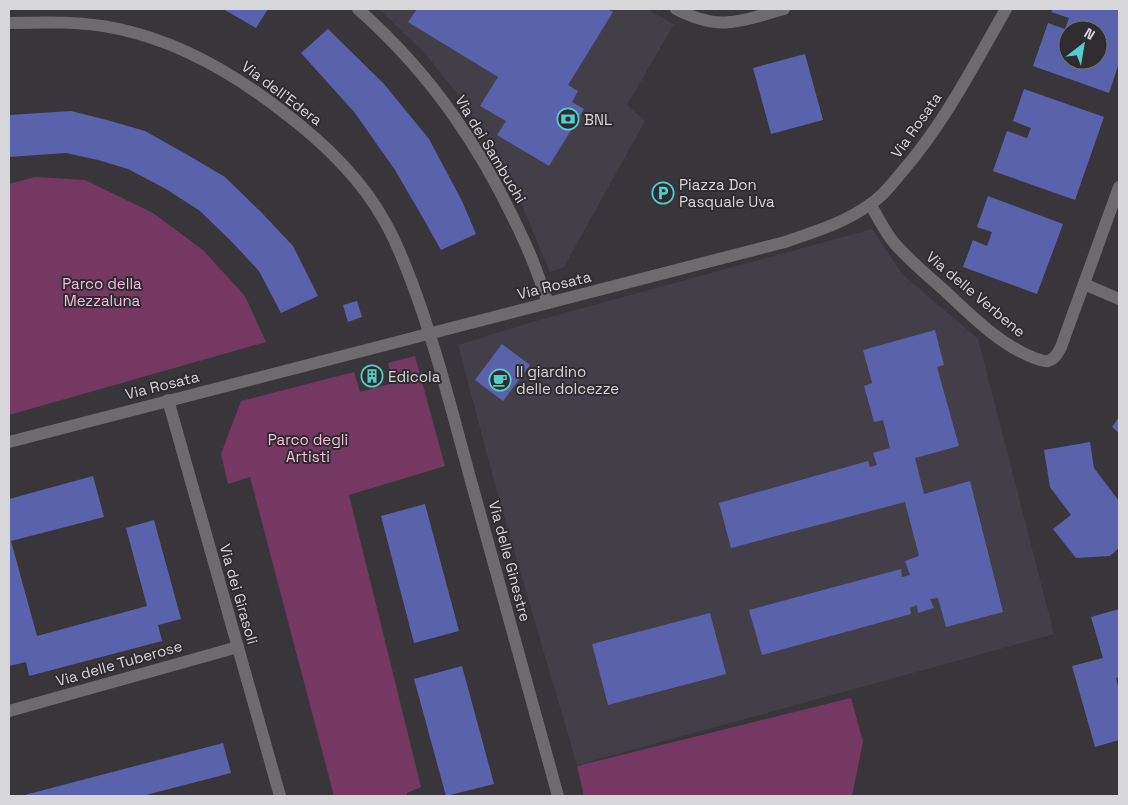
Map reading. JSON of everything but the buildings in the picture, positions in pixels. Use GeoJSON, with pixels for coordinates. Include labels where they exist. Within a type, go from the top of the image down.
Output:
{"type":"FeatureCollection","features":[{"type":"Feature","properties":{"kind":"street","name":"Via dei Sambuchi"},"geometry":{"type":"LineString","coordinates":[[359,9],[401,50],[442,97],[464,130],[489,172],[526,244],[548,303]]}},
{"type":"Feature","properties":{"kind":"street"},"geometry":{"type":"LineString","coordinates":[[676,9],[698,19],[718,23],[736,22],[784,9]]}},
{"type":"Feature","properties":{"kind":"street","name":"Via Rosata"},"geometry":{"type":"LineString","coordinates":[[9,442],[786,242],[828,227],[871,205],[890,186],[929,139],[1006,9]]}},
{"type":"Feature","properties":{"kind":"street","name":"Via dell'Edera"},"geometry":{"type":"LineString","coordinates":[[9,23],[66,22],[119,28],[157,40],[196,56],[253,88],[322,143],[364,190],[384,220],[397,246],[430,333]]}},
{"type":"Feature","properties":{"kind":"street","name":"Via delle Verbene"},"geometry":{"type":"LineString","coordinates":[[871,205],[890,237],[913,262],[996,336],[1022,353],[1047,361],[1056,357],[1058,353],[1119,187]]}},
{"type":"Feature","properties":{"kind":"street"},"geometry":{"type":"LineString","coordinates":[[1084,284],[1119,299]]}},
{"type":"Feature","properties":{"kind":"street","name":"Via delle Ginestre"},"geometry":{"type":"LineString","coordinates":[[430,333],[557,796]]}},
{"type":"Feature","properties":{"kind":"street","name":"Via dei Girasoli"},"geometry":{"type":"LineString","coordinates":[[168,400],[280,796]]}},
{"type":"Feature","properties":{"kind":"street","name":"Via delle Tuberose"},"geometry":{"type":"LineString","coordinates":[[9,711],[238,647]]}},
{"type":"Feature","properties":{"kind":"shaded area"},"geometry":{"type":"Polygon","coordinates":[[[381,9],[647,9],[674,24],[627,105],[645,121],[564,267],[550,272],[505,166],[454,90],[424,52],[381,9]]]}},
{"type":"Feature","properties":{"kind":"shaded area"},"geometry":{"type":"Polygon","coordinates":[[[872,229],[902,274],[978,339],[1054,634],[577,765],[499,499],[458,345],[532,322],[872,229]]]}},
{"type":"Feature","properties":{"kind":"green space","name":"Parco della Mezzaluna"},"geometry":{"type":"Polygon","coordinates":[[[35,177],[85,180],[153,213],[203,250],[245,296],[266,342],[9,415],[9,184],[35,177]]]}},
{"type":"Feature","properties":{"kind":"green space","name":"Parco degli Artisti"},"geometry":{"type":"Polygon","coordinates":[[[415,356],[445,466],[349,495],[421,787],[407,793],[407,796],[334,796],[250,477],[228,484],[221,454],[241,401],[354,372],[360,392],[393,383],[388,363],[415,356]]]}},
{"type":"Feature","properties":{"kind":"green space"},"geometry":{"type":"Polygon","coordinates":[[[851,698],[863,742],[852,796],[584,796],[577,766],[851,698]]]}},
{"type":"Feature","properties":{"kind":"place","name":"BNL"},"geometry":{"type":"Point","coordinates":[568,119]}},
{"type":"Feature","properties":{"kind":"place","name":"Piazza Don Pasquale Uva"},"geometry":{"type":"Point","coordinates":[663,193]}},
{"type":"Feature","properties":{"kind":"place","name":"Edicola"},"geometry":{"type":"Point","coordinates":[372,376]}},
{"type":"Feature","properties":{"kind":"place","name":"Il giardino delle dolcezze"},"geometry":{"type":"Point","coordinates":[500,380]}}]}
